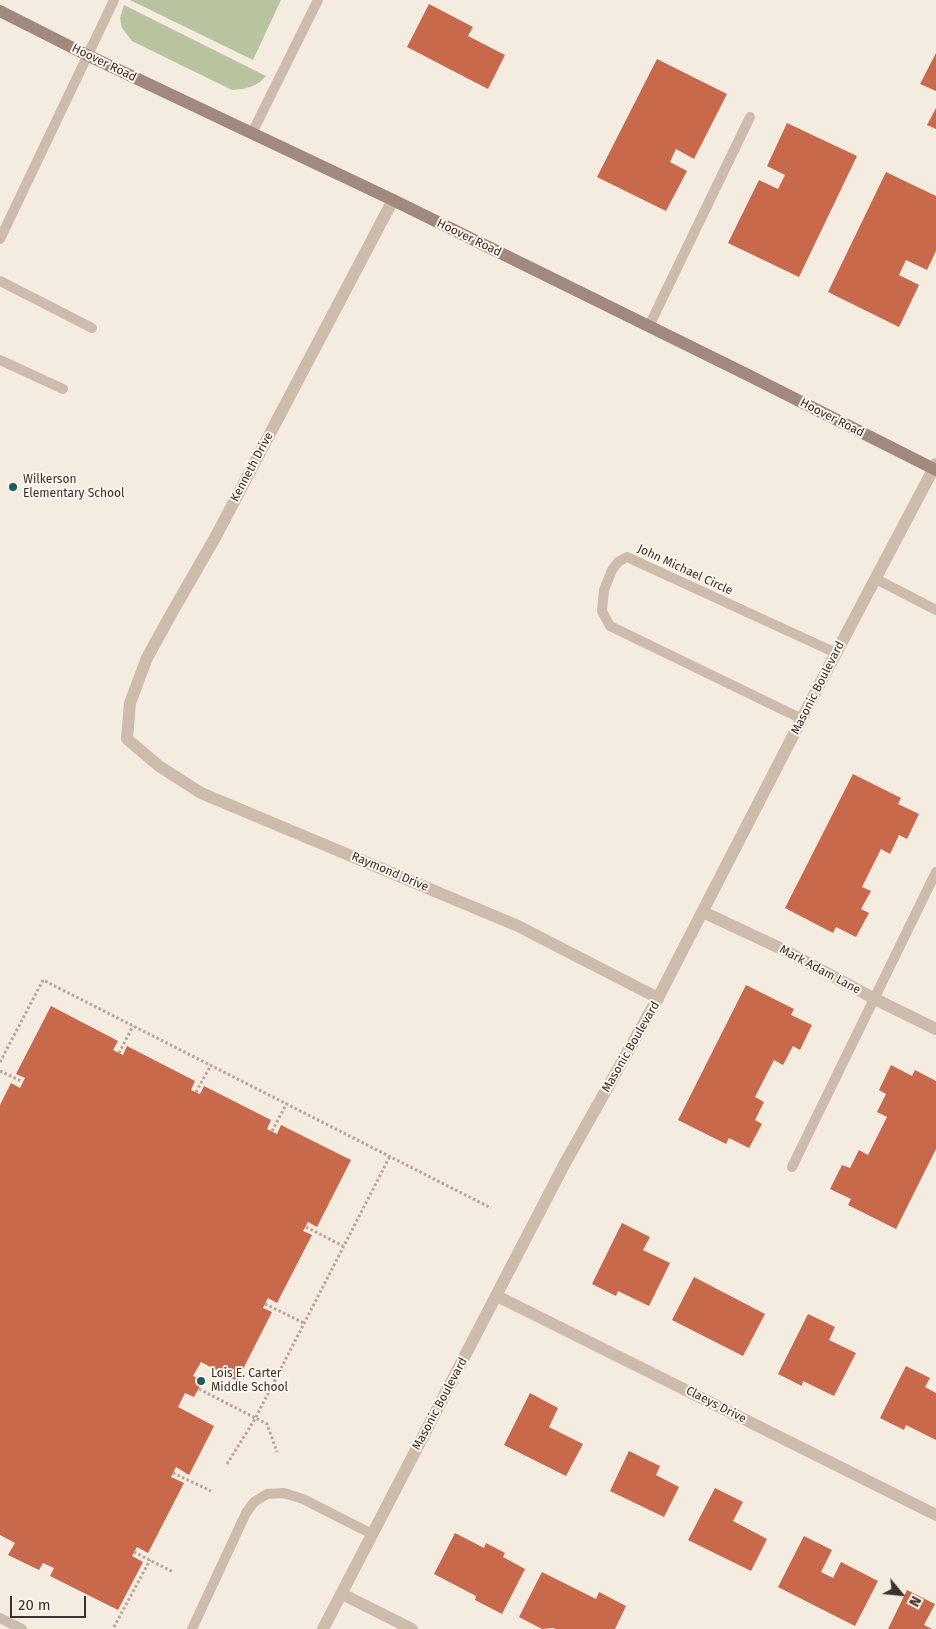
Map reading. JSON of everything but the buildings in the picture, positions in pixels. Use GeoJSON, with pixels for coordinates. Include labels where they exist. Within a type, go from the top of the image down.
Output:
{"type":"FeatureCollection","features":[{"type":"Feature","properties":{"kind":"main road","name":"Hoover Road"},"geometry":{"type":"LineString","coordinates":[[0,11],[87,55],[393,200],[935,468]]}},
{"type":"Feature","properties":{"kind":"street","name":"Kenneth Drive"},"geometry":{"type":"LineString","coordinates":[[127,739],[130,702],[148,658],[216,536],[393,200]]}},
{"type":"Feature","properties":{"kind":"street","name":"Masonic Boulevard"},"geometry":{"type":"LineString","coordinates":[[323,1629],[565,1163],[704,912],[836,653],[935,468]]}},
{"type":"Feature","properties":{"kind":"street","name":"Raymond Drive"},"geometry":{"type":"LineString","coordinates":[[127,739],[159,766],[201,792],[518,926],[658,998]]}},
{"type":"Feature","properties":{"kind":"street","name":"Mark Adam Lane"},"geometry":{"type":"LineString","coordinates":[[704,912],[784,950],[875,999],[936,1029]]}},
{"type":"Feature","properties":{"kind":"street","name":"Claeys Drive"},"geometry":{"type":"LineString","coordinates":[[497,1296],[936,1515]]}},
{"type":"Feature","properties":{"kind":"street"},"geometry":{"type":"LineString","coordinates":[[342,1594],[412,1629]]}},
{"type":"Feature","properties":{"kind":"lane"},"geometry":{"type":"LineString","coordinates":[[0,239],[114,0]]}},
{"type":"Feature","properties":{"kind":"lane"},"geometry":{"type":"LineString","coordinates":[[252,134],[318,0]]}},
{"type":"Feature","properties":{"kind":"lane"},"geometry":{"type":"LineString","coordinates":[[649,326],[750,117]]}},
{"type":"Feature","properties":{"kind":"lane"},"geometry":{"type":"LineString","coordinates":[[0,281],[92,328]]}},
{"type":"Feature","properties":{"kind":"lane"},"geometry":{"type":"LineString","coordinates":[[0,360],[63,389]]}},
{"type":"Feature","properties":{"kind":"lane","name":"John Michael Circle"},"geometry":{"type":"LineString","coordinates":[[802,719],[610,626],[602,611],[604,590],[612,570],[618,562],[627,557],[836,653]]}},
{"type":"Feature","properties":{"kind":"lane"},"geometry":{"type":"LineString","coordinates":[[876,579],[936,610]]}},
{"type":"Feature","properties":{"kind":"lane"},"geometry":{"type":"LineString","coordinates":[[792,1167],[936,872]]}},
{"type":"Feature","properties":{"kind":"lane"},"geometry":{"type":"LineString","coordinates":[[192,1629],[246,1512],[254,1502],[267,1494],[284,1493],[303,1499],[372,1534]]}},
{"type":"Feature","properties":{"kind":"lane"},"geometry":{"type":"LineString","coordinates":[[0,1618],[22,1629]]}},
{"type":"Feature","properties":{"kind":"path"},"geometry":{"type":"LineString","coordinates":[[0,1062],[42,980],[492,1208]]}},
{"type":"Feature","properties":{"kind":"path"},"geometry":{"type":"LineString","coordinates":[[119,1053],[133,1026]]}},
{"type":"Feature","properties":{"kind":"path"},"geometry":{"type":"LineString","coordinates":[[196,1092],[210,1065]]}},
{"type":"Feature","properties":{"kind":"path"},"geometry":{"type":"LineString","coordinates":[[0,1071],[23,1082]]}},
{"type":"Feature","properties":{"kind":"path"},"geometry":{"type":"LineString","coordinates":[[272,1131],[287,1103]]}},
{"type":"Feature","properties":{"kind":"path"},"geometry":{"type":"LineString","coordinates":[[228,1464],[255,1418],[390,1156]]}},
{"type":"Feature","properties":{"kind":"path"},"geometry":{"type":"LineString","coordinates":[[306,1227],[343,1246]]}},
{"type":"Feature","properties":{"kind":"path"},"geometry":{"type":"LineString","coordinates":[[266,1304],[304,1323]]}},
{"type":"Feature","properties":{"kind":"path"},"geometry":{"type":"LineString","coordinates":[[199,1389],[267,1424],[278,1452]]}},
{"type":"Feature","properties":{"kind":"path"},"geometry":{"type":"LineString","coordinates":[[173,1473],[211,1491]]}},
{"type":"Feature","properties":{"kind":"path"},"geometry":{"type":"LineString","coordinates":[[134,1552],[173,1572]]}},
{"type":"Feature","properties":{"kind":"path"},"geometry":{"type":"LineString","coordinates":[[114,1627],[150,1560]]}},
{"type":"Feature","properties":{"kind":"green space"},"geometry":{"type":"Polygon","coordinates":[[[130,0],[281,0],[253,60],[130,0]]]}},
{"type":"Feature","properties":{"kind":"green space"},"geometry":{"type":"Polygon","coordinates":[[[124,5],[266,76],[253,86],[232,90],[132,41],[122,28],[120,18],[124,5]]]}},
{"type":"Feature","properties":{"kind":"place","name":"Wilkerson Elementary School"},"geometry":{"type":"Point","coordinates":[13,487]}},
{"type":"Feature","properties":{"kind":"place","name":"Lois E. Carter Middle School"},"geometry":{"type":"Point","coordinates":[201,1381]}}]}
